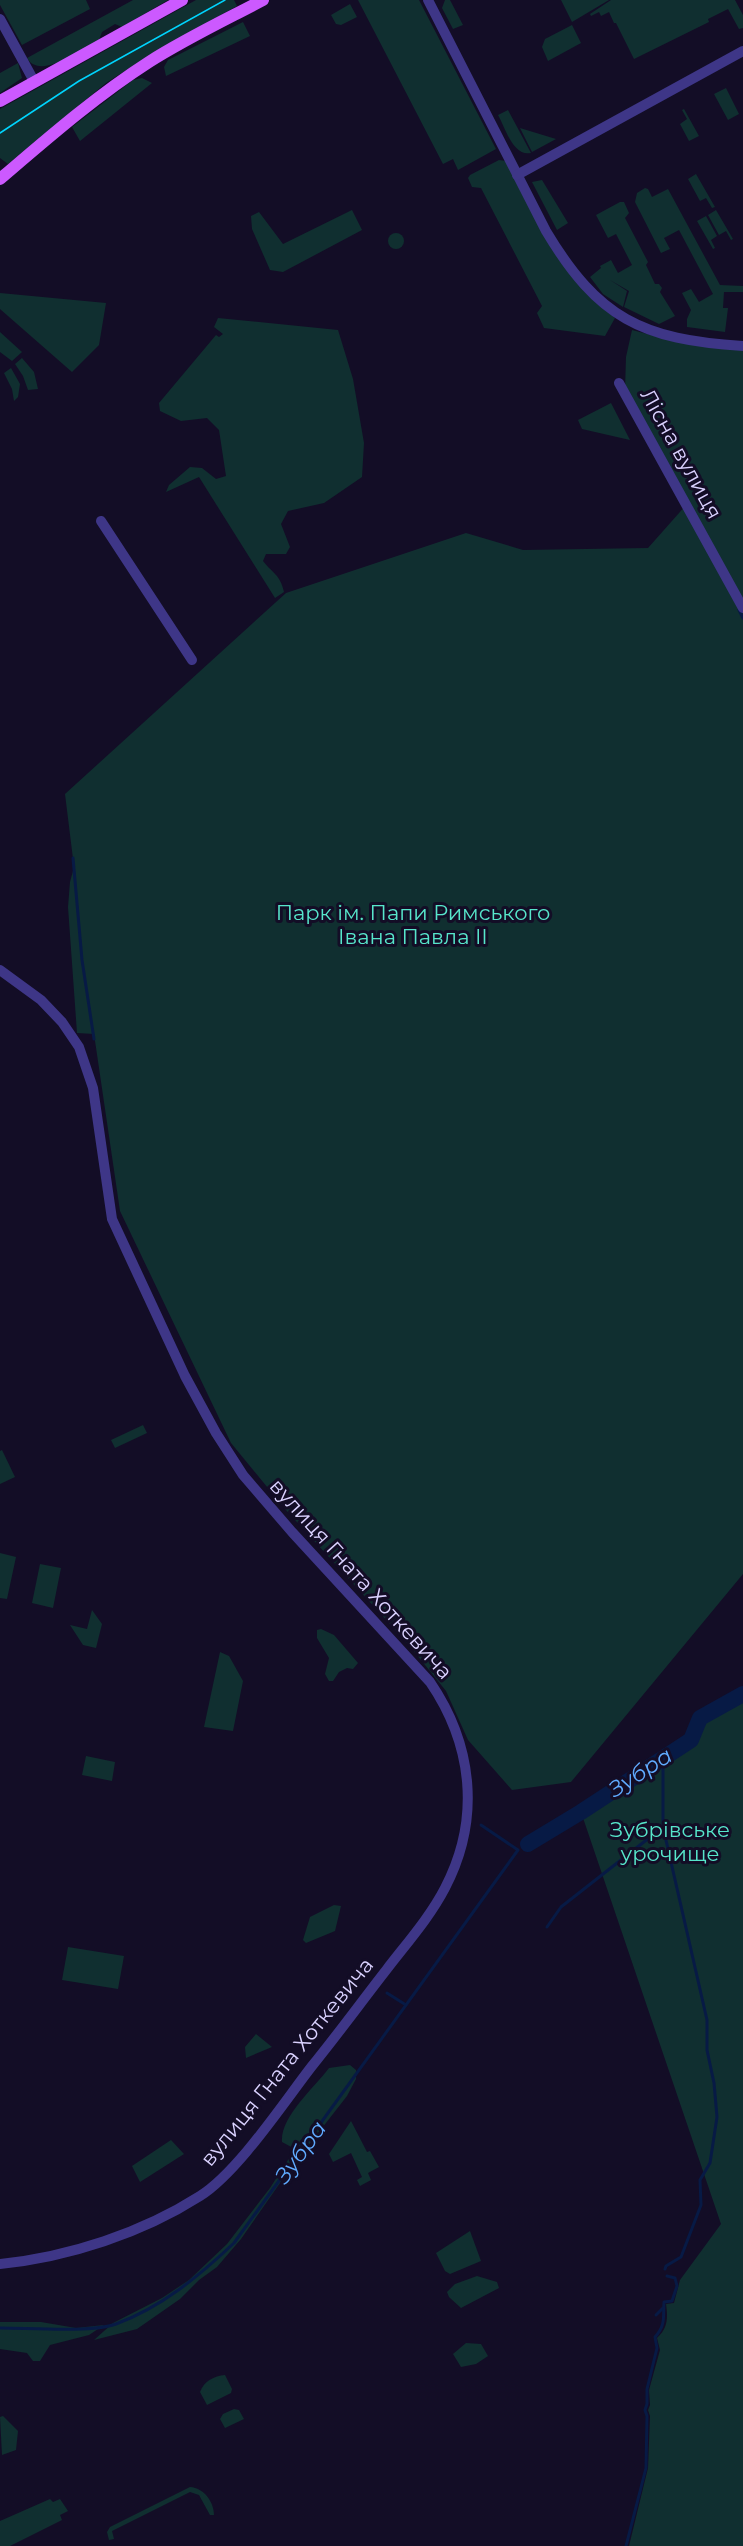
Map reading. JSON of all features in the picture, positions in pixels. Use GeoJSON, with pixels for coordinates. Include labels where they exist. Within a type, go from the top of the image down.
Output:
{"type":"FeatureCollection","features":[{"type":"Feature","properties":{"kind":"main road"},"geometry":{"type":"LineString","coordinates":[[0,101],[182,0]]}},
{"type":"Feature","properties":{"kind":"main road"},"geometry":{"type":"LineString","coordinates":[[0,179],[90,105],[151,61],[263,0]]}},
{"type":"Feature","properties":{"kind":"street"},"geometry":{"type":"LineString","coordinates":[[428,0],[563,259],[597,300],[627,320],[655,333],[703,344],[743,346]]}},
{"type":"Feature","properties":{"kind":"street"},"geometry":{"type":"LineString","coordinates":[[0,19],[34,81]]}},
{"type":"Feature","properties":{"kind":"street"},"geometry":{"type":"LineString","coordinates":[[518,175],[743,51]]}},
{"type":"Feature","properties":{"kind":"street","name":"Лісна вулиця"},"geometry":{"type":"LineString","coordinates":[[619,383],[743,608]]}},
{"type":"Feature","properties":{"kind":"street"},"geometry":{"type":"LineString","coordinates":[[101,521],[192,660]]}},
{"type":"Feature","properties":{"kind":"street","name":"вулиця Гната Хоткевича"},"geometry":{"type":"LineString","coordinates":[[0,970],[41,1000],[62,1022],[79,1047],[93,1088],[112,1219],[176,1357],[216,1433],[243,1475],[278,1516],[430,1682],[442,1701],[460,1744],[467,1768],[467,1815],[457,1862],[428,1915],[229,2170],[203,2194],[133,2230],[90,2245],[44,2257],[0,2264]]}},
{"type":"Feature","properties":{"kind":"green space"},"geometry":{"type":"Polygon","coordinates":[[[0,0],[86,0],[90,9],[22,45],[0,5],[0,0]]]}},
{"type":"Feature","properties":{"kind":"green space"},"geometry":{"type":"Polygon","coordinates":[[[133,0],[168,0],[122,27],[115,24],[102,32],[99,40],[62,61],[41,66],[33,64],[27,58],[133,0]]]}},
{"type":"Feature","properties":{"kind":"green space"},"geometry":{"type":"Polygon","coordinates":[[[196,0],[234,0],[237,6],[159,49],[106,83],[8,164],[0,158],[0,109],[196,0]]]}},
{"type":"Feature","properties":{"kind":"green space"},"geometry":{"type":"Polygon","coordinates":[[[358,0],[419,0],[496,149],[458,170],[453,159],[443,164],[358,0]]]}},
{"type":"Feature","properties":{"kind":"green space"},"geometry":{"type":"Polygon","coordinates":[[[445,0],[450,0],[463,25],[453,29],[442,8],[445,0]]]}},
{"type":"Feature","properties":{"kind":"green space"},"geometry":{"type":"Polygon","coordinates":[[[561,0],[609,0],[572,22],[561,0]]]}},
{"type":"Feature","properties":{"kind":"green space"},"geometry":{"type":"Polygon","coordinates":[[[611,0],[735,0],[743,15],[743,28],[739,29],[728,9],[708,19],[709,22],[634,59],[609,12],[601,16],[599,12],[591,16],[590,14],[611,0]]]}},
{"type":"Feature","properties":{"kind":"green space"},"geometry":{"type":"Polygon","coordinates":[[[350,4],[357,17],[341,25],[336,24],[331,15],[350,4]]]}},
{"type":"Feature","properties":{"kind":"green space"},"geometry":{"type":"Polygon","coordinates":[[[243,22],[250,36],[166,76],[164,67],[168,60],[243,22]]]}},
{"type":"Feature","properties":{"kind":"green space"},"geometry":{"type":"Polygon","coordinates":[[[572,25],[581,43],[548,61],[542,47],[545,39],[572,25]]]}},
{"type":"Feature","properties":{"kind":"green space"},"geometry":{"type":"Polygon","coordinates":[[[18,63],[22,78],[0,93],[0,73],[18,63]]]}},
{"type":"Feature","properties":{"kind":"green space"},"geometry":{"type":"Polygon","coordinates":[[[142,78],[152,83],[80,141],[72,127],[133,80],[142,78]]]}},
{"type":"Feature","properties":{"kind":"green space"},"geometry":{"type":"Polygon","coordinates":[[[726,88],[739,114],[728,120],[714,94],[726,88]]]}},
{"type":"Feature","properties":{"kind":"green space"},"geometry":{"type":"Polygon","coordinates":[[[684,109],[699,136],[689,141],[680,124],[687,119],[682,110],[684,109]]]}},
{"type":"Feature","properties":{"kind":"green space"},"geometry":{"type":"Polygon","coordinates":[[[508,110],[531,153],[525,153],[514,146],[507,133],[498,115],[508,110]]]}},
{"type":"Feature","properties":{"kind":"green space"},"geometry":{"type":"Polygon","coordinates":[[[520,128],[556,139],[532,152],[520,128]]]}},
{"type":"Feature","properties":{"kind":"green space"},"geometry":{"type":"Polygon","coordinates":[[[499,160],[506,161],[540,226],[565,266],[596,302],[615,318],[605,336],[544,328],[537,313],[542,306],[481,188],[472,187],[468,178],[499,160]]]}},
{"type":"Feature","properties":{"kind":"green space"},"geometry":{"type":"Polygon","coordinates":[[[696,174],[715,207],[712,208],[706,198],[700,201],[688,179],[696,174]]]}},
{"type":"Feature","properties":{"kind":"green space"},"geometry":{"type":"Polygon","coordinates":[[[542,180],[568,223],[557,230],[532,182],[542,180]]]}},
{"type":"Feature","properties":{"kind":"green space"},"geometry":{"type":"Polygon","coordinates":[[[645,188],[652,197],[668,189],[720,285],[743,286],[743,292],[724,292],[723,308],[728,308],[725,332],[687,327],[687,319],[691,310],[682,293],[691,289],[699,302],[713,294],[679,230],[664,238],[670,249],[661,253],[635,202],[637,193],[645,188]]]}},
{"type":"Feature","properties":{"kind":"green space"},"geometry":{"type":"Polygon","coordinates":[[[624,202],[629,213],[625,218],[648,262],[646,265],[655,284],[659,284],[662,288],[660,292],[675,316],[659,324],[624,307],[629,291],[610,280],[627,291],[623,307],[603,294],[590,277],[601,268],[600,266],[611,260],[618,273],[632,265],[616,234],[608,238],[596,215],[624,202]]]}},
{"type":"Feature","properties":{"kind":"green space"},"geometry":{"type":"Polygon","coordinates":[[[352,210],[362,230],[283,272],[270,270],[252,229],[251,216],[259,212],[283,244],[352,210]]]}},
{"type":"Feature","properties":{"kind":"green space"},"geometry":{"type":"Polygon","coordinates":[[[716,210],[733,239],[731,240],[726,231],[719,235],[708,215],[716,210]]]}},
{"type":"Feature","properties":{"kind":"green space"},"geometry":{"type":"Polygon","coordinates":[[[706,216],[717,236],[711,240],[715,248],[713,249],[697,221],[706,216]]]}},
{"type":"Feature","properties":{"kind":"green space"},"geometry":{"type":"Polygon","coordinates":[[[393,233],[399,233],[404,241],[402,247],[393,249],[388,244],[388,238],[393,233]]]}},
{"type":"Feature","properties":{"kind":"green space"},"geometry":{"type":"Polygon","coordinates":[[[0,293],[106,303],[99,345],[72,372],[0,309],[0,293]]]}},
{"type":"Feature","properties":{"kind":"green space"},"geometry":{"type":"Polygon","coordinates":[[[218,318],[338,330],[353,379],[364,443],[362,477],[324,503],[288,511],[281,524],[290,547],[286,554],[266,554],[263,561],[278,578],[284,592],[275,598],[199,477],[166,492],[169,485],[190,467],[202,468],[216,479],[226,476],[219,430],[207,418],[181,421],[160,411],[159,403],[216,335],[219,337],[223,334],[214,327],[218,318]]]}},
{"type":"Feature","properties":{"kind":"green space","name":"Парк ім. Папи Римського Івана Павла ІІ"},"geometry":{"type":"Polygon","coordinates":[[[632,330],[682,343],[743,349],[743,1574],[571,1782],[512,1790],[468,1740],[446,1691],[408,1644],[286,1510],[231,1443],[120,1211],[94,1034],[77,1033],[68,907],[74,867],[65,794],[286,593],[466,533],[523,550],[648,548],[687,504],[625,390],[626,357],[632,330]]]}},
{"type":"Feature","properties":{"kind":"green space"},"geometry":{"type":"Polygon","coordinates":[[[0,332],[22,352],[12,361],[0,352],[0,332]]]}},
{"type":"Feature","properties":{"kind":"green space"},"geometry":{"type":"Polygon","coordinates":[[[22,358],[34,372],[38,389],[28,390],[15,364],[22,358]]]}},
{"type":"Feature","properties":{"kind":"green space"},"geometry":{"type":"Polygon","coordinates":[[[11,368],[20,384],[18,397],[14,401],[12,389],[4,373],[11,368]]]}},
{"type":"Feature","properties":{"kind":"green space"},"geometry":{"type":"Polygon","coordinates":[[[611,403],[630,440],[582,429],[578,420],[611,403]]]}},
{"type":"Feature","properties":{"kind":"green space"},"geometry":{"type":"Polygon","coordinates":[[[143,1425],[147,1433],[115,1448],[111,1440],[143,1425]]]}},
{"type":"Feature","properties":{"kind":"green space"},"geometry":{"type":"Polygon","coordinates":[[[2,1450],[15,1477],[0,1484],[0,1451],[2,1450]]]}},
{"type":"Feature","properties":{"kind":"green space"},"geometry":{"type":"Polygon","coordinates":[[[0,1553],[16,1557],[7,1599],[0,1598],[0,1553]]]}},
{"type":"Feature","properties":{"kind":"green space"},"geometry":{"type":"Polygon","coordinates":[[[40,1564],[61,1568],[53,1608],[32,1603],[40,1564]]]}},
{"type":"Feature","properties":{"kind":"green space"},"geometry":{"type":"Polygon","coordinates":[[[92,1610],[102,1624],[96,1648],[83,1645],[70,1625],[87,1629],[92,1610]]]}},
{"type":"Feature","properties":{"kind":"green space"},"geometry":{"type":"Polygon","coordinates":[[[321,1629],[334,1635],[358,1663],[353,1669],[347,1668],[339,1672],[333,1681],[329,1681],[325,1674],[329,1658],[317,1638],[317,1630],[321,1629]]]}},
{"type":"Feature","properties":{"kind":"green space"},"geometry":{"type":"Polygon","coordinates":[[[220,1652],[229,1656],[243,1681],[233,1731],[204,1727],[220,1652]]]}},
{"type":"Feature","properties":{"kind":"green space","name":"Зубрівське урочище"},"geometry":{"type":"Polygon","coordinates":[[[743,1694],[743,2546],[629,2546],[648,2468],[649,2390],[660,2350],[657,2338],[666,2322],[666,2304],[674,2303],[680,2280],[721,2224],[581,1812],[691,1740],[700,1718],[743,1694]]]}},
{"type":"Feature","properties":{"kind":"green space"},"geometry":{"type":"Polygon","coordinates":[[[86,1756],[115,1762],[112,1781],[82,1775],[86,1756]]]}},
{"type":"Feature","properties":{"kind":"green space"},"geometry":{"type":"Polygon","coordinates":[[[334,1905],[341,1906],[335,1931],[306,1943],[303,1940],[310,1917],[334,1905]]]}},
{"type":"Feature","properties":{"kind":"green space"},"geometry":{"type":"Polygon","coordinates":[[[68,1947],[124,1956],[118,1989],[62,1980],[68,1947]]]}},
{"type":"Feature","properties":{"kind":"green space"},"geometry":{"type":"Polygon","coordinates":[[[256,2034],[272,2047],[246,2058],[245,2047],[256,2034]]]}},
{"type":"Feature","properties":{"kind":"green space"},"geometry":{"type":"Polygon","coordinates":[[[350,2065],[356,2070],[356,2079],[347,2096],[287,2173],[241,2239],[217,2267],[199,2280],[180,2299],[137,2329],[94,2340],[113,2323],[162,2298],[189,2280],[227,2244],[270,2188],[295,2149],[282,2142],[286,2123],[292,2113],[329,2068],[350,2065]]]}},
{"type":"Feature","properties":{"kind":"green space"},"geometry":{"type":"Polygon","coordinates":[[[351,2121],[367,2152],[370,2151],[379,2167],[368,2173],[371,2180],[360,2186],[357,2180],[362,2177],[351,2153],[333,2162],[329,2154],[351,2121]]]}},
{"type":"Feature","properties":{"kind":"green space"},"geometry":{"type":"Polygon","coordinates":[[[171,2140],[184,2154],[140,2182],[132,2166],[171,2140]]]}},
{"type":"Feature","properties":{"kind":"green space"},"geometry":{"type":"Polygon","coordinates":[[[470,2231],[481,2261],[450,2274],[445,2271],[436,2253],[470,2231]]]}},
{"type":"Feature","properties":{"kind":"green space"},"geometry":{"type":"Polygon","coordinates":[[[477,2276],[497,2282],[499,2288],[461,2308],[447,2292],[455,2284],[477,2276]]]}},
{"type":"Feature","properties":{"kind":"green space"},"geometry":{"type":"Polygon","coordinates":[[[0,2322],[41,2322],[76,2328],[104,2325],[89,2335],[50,2345],[40,2361],[33,2361],[27,2353],[0,2349],[0,2322]]]}},
{"type":"Feature","properties":{"kind":"green space"},"geometry":{"type":"Polygon","coordinates":[[[466,2343],[481,2344],[488,2356],[476,2364],[461,2367],[453,2354],[466,2343]]]}},
{"type":"Feature","properties":{"kind":"green space"},"geometry":{"type":"Polygon","coordinates":[[[225,2375],[232,2389],[231,2393],[207,2405],[200,2392],[202,2388],[210,2380],[225,2375]]]}},
{"type":"Feature","properties":{"kind":"green space"},"geometry":{"type":"Polygon","coordinates":[[[234,2409],[239,2410],[244,2419],[225,2428],[220,2419],[223,2414],[234,2409]]]}},
{"type":"Feature","properties":{"kind":"green space"},"geometry":{"type":"Polygon","coordinates":[[[3,2416],[18,2431],[16,2450],[2,2455],[0,2417],[3,2416]]]}},
{"type":"Feature","properties":{"kind":"green space"},"geometry":{"type":"Polygon","coordinates":[[[190,2487],[200,2490],[207,2496],[214,2515],[210,2515],[199,2495],[190,2492],[112,2531],[114,2539],[109,2540],[107,2532],[110,2527],[190,2487]]]}},
{"type":"Feature","properties":{"kind":"green space"},"geometry":{"type":"Polygon","coordinates":[[[50,2499],[53,2502],[60,2499],[68,2511],[60,2515],[62,2520],[10,2546],[0,2546],[0,2521],[50,2499]]]}},
{"type":"Feature","properties":{"kind":"waterway"},"geometry":{"type":"LineString","coordinates":[[739,610],[743,618]]}},
{"type":"Feature","properties":{"kind":"waterway"},"geometry":{"type":"LineString","coordinates":[[73,858],[82,960],[94,1039]]}},
{"type":"Feature","properties":{"kind":"waterway","name":"Зубра"},"geometry":{"type":"LineString","coordinates":[[528,1844],[691,1740],[700,1718],[743,1694]]}},
{"type":"Feature","properties":{"kind":"waterway"},"geometry":{"type":"LineString","coordinates":[[663,1758],[663,1827],[707,2020],[707,2050],[714,2083],[717,2117],[710,2163],[700,2180],[701,2205],[681,2257],[665,2269]]}},
{"type":"Feature","properties":{"kind":"waterway","name":"Зубра"},"geometry":{"type":"LineString","coordinates":[[0,2328],[76,2329],[116,2324],[149,2309],[179,2290],[234,2243],[518,1850],[481,1825]]}},
{"type":"Feature","properties":{"kind":"waterway"},"geometry":{"type":"LineString","coordinates":[[547,1927],[561,1907],[663,1827]]}},
{"type":"Feature","properties":{"kind":"waterway"},"geometry":{"type":"LineString","coordinates":[[387,1993],[406,2005]]}},
{"type":"Feature","properties":{"kind":"waterway"},"geometry":{"type":"LineString","coordinates":[[626,2546],[646,2468],[647,2416],[645,2410],[647,2389],[657,2348],[655,2337],[662,2325],[664,2302],[672,2301],[677,2286],[675,2278],[667,2276]]}},
{"type":"Feature","properties":{"kind":"waterway"},"geometry":{"type":"LineString","coordinates":[[656,2315],[663,2308]]}},
{"type":"Feature","properties":{"kind":"tram line"},"geometry":{"type":"LineString","coordinates":[[0,133],[79,81],[225,0]]}}]}
